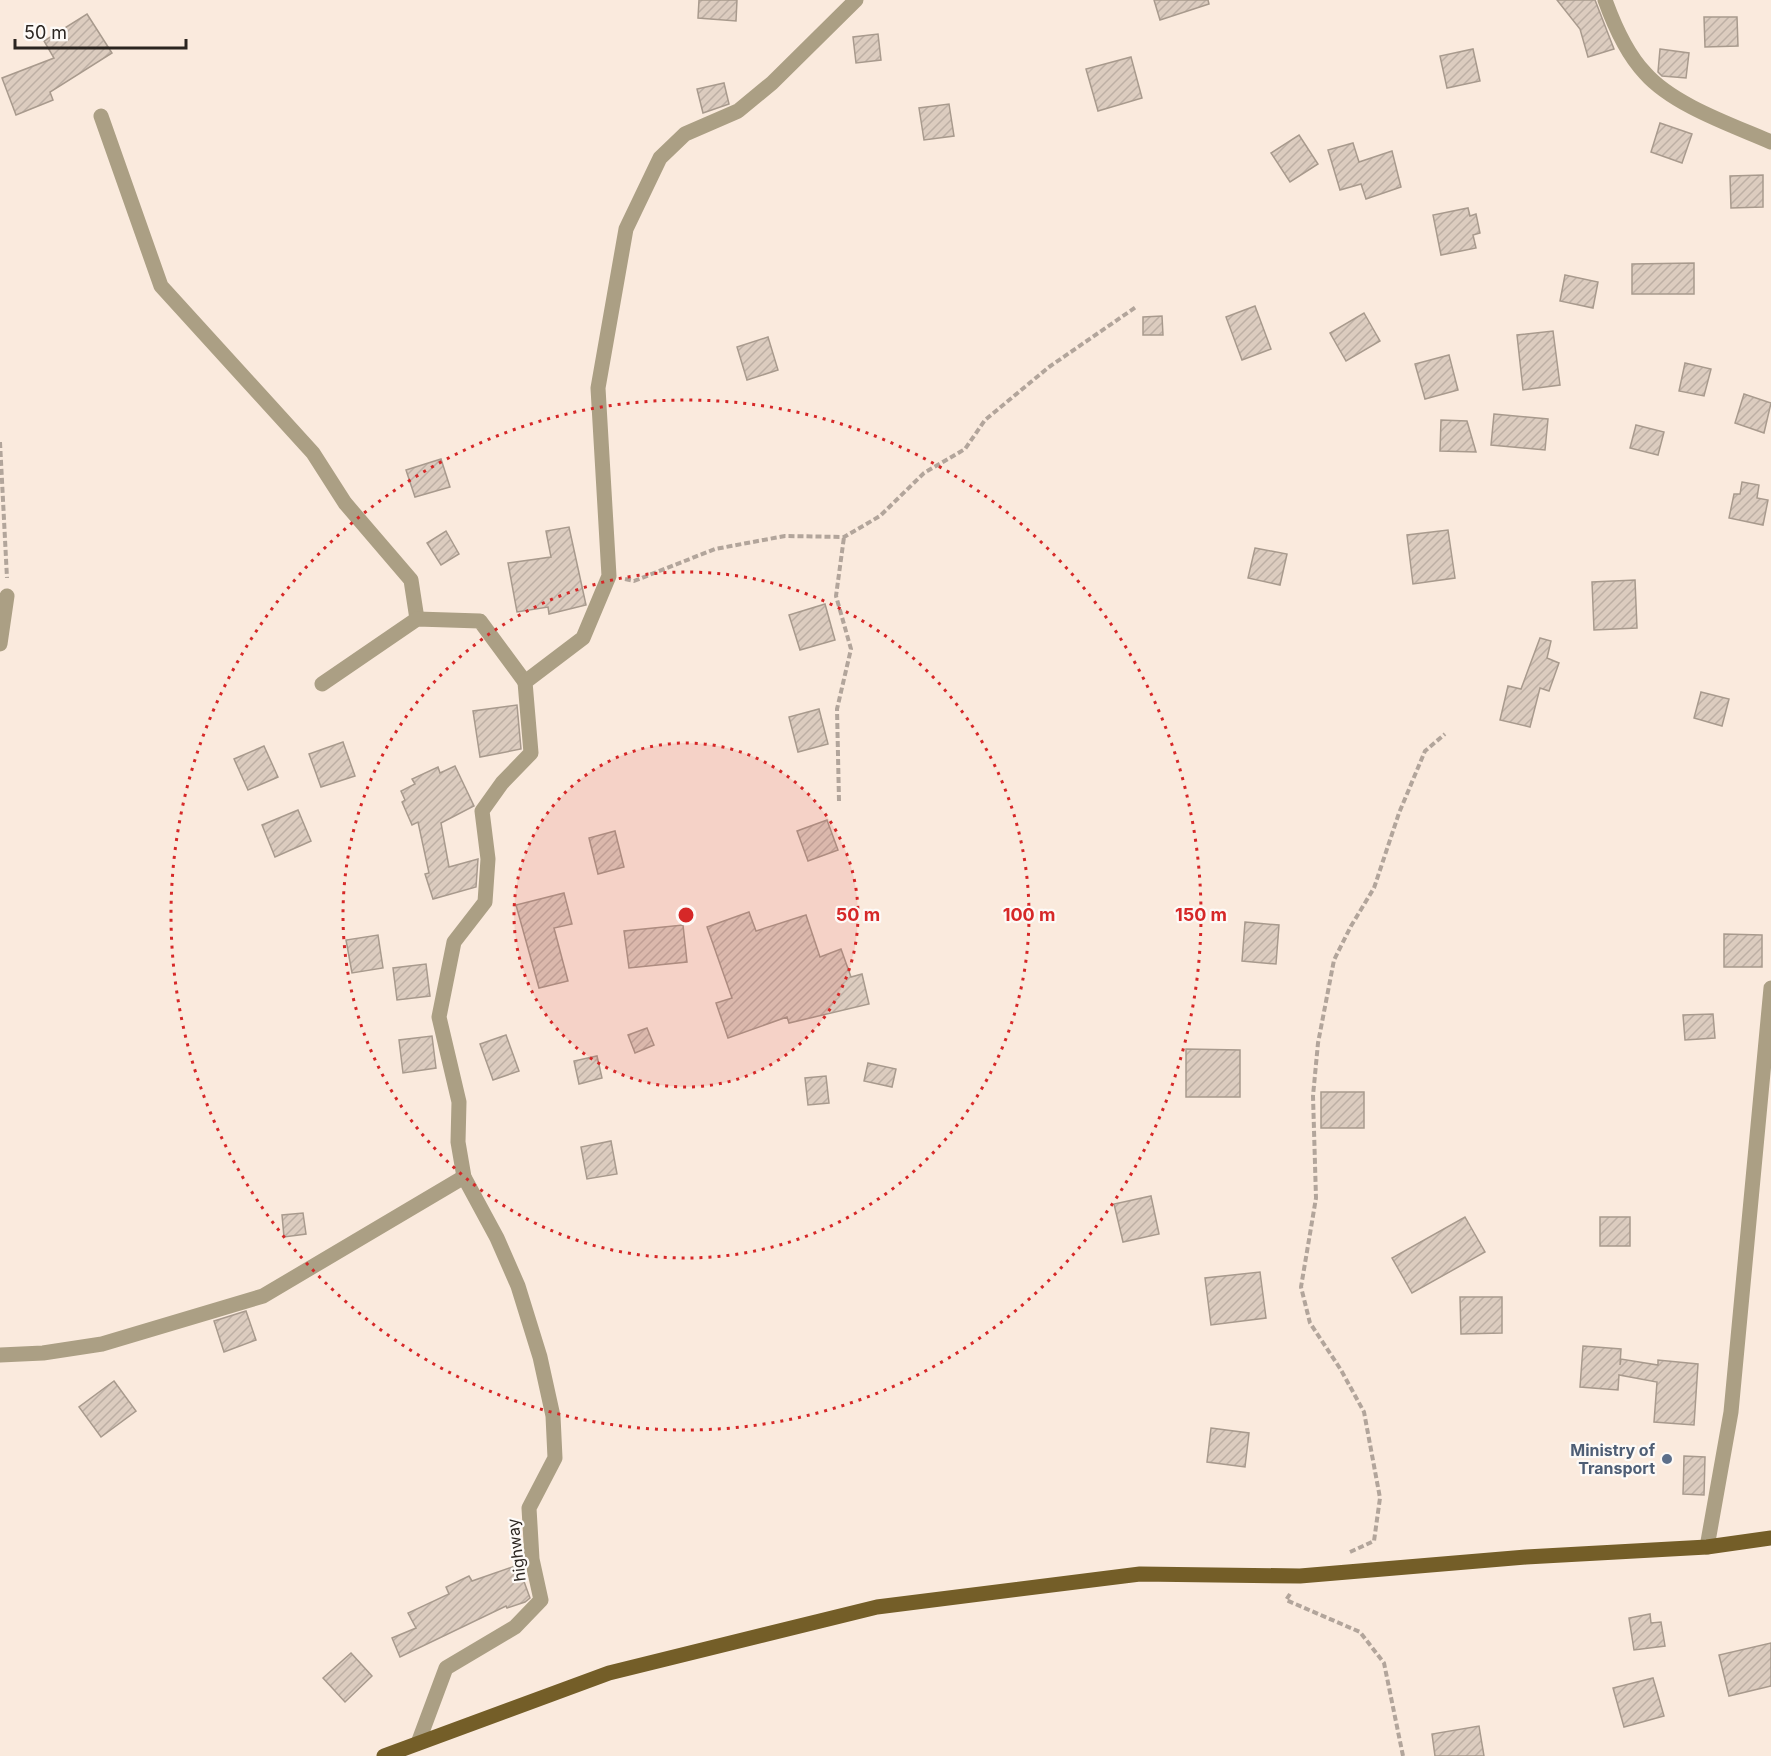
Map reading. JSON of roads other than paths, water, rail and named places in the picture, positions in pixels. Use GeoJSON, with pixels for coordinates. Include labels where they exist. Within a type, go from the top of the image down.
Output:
{"type":"FeatureCollection","features":[{"type":"Feature","properties":{"kind":"main road"},"geometry":{"type":"LineString","coordinates":[[384,1756],[609,1673],[877,1607],[1140,1574],[1300,1576],[1526,1557],[1707,1547],[1771,1538]]}},
{"type":"Feature","properties":{"kind":"street"},"geometry":{"type":"LineString","coordinates":[[525,682],[583,638],[609,576],[598,388],[626,229],[660,158],[685,134],[738,111],[772,83],[856,0]]}},
{"type":"Feature","properties":{"kind":"street"},"geometry":{"type":"LineString","coordinates":[[1605,0],[1615,28],[1639,66],[1666,93],[1771,142]]}},
{"type":"Feature","properties":{"kind":"street"},"geometry":{"type":"LineString","coordinates":[[101,116],[161,286],[313,453],[345,503],[411,580],[417,619]]}},
{"type":"Feature","properties":{"kind":"street"},"geometry":{"type":"LineString","coordinates":[[0,644],[8,596]]}},
{"type":"Feature","properties":{"kind":"street"},"geometry":{"type":"LineString","coordinates":[[0,1355],[43,1353],[102,1344],[262,1296],[464,1177],[458,1142],[459,1102],[439,1017],[453,942],[485,902],[488,859],[482,810],[502,783],[531,753],[525,682],[480,621],[417,619],[322,684]]}},
{"type":"Feature","properties":{"kind":"street"},"geometry":{"type":"LineString","coordinates":[[1707,1547],[1731,1412],[1771,988]]}},
{"type":"Feature","properties":{"kind":"street","name":"highway"},"geometry":{"type":"LineString","coordinates":[[418,1743],[446,1668],[515,1627],[541,1600],[532,1559],[529,1508],[555,1458],[553,1416],[540,1357],[518,1286],[498,1238],[464,1177]]}},
{"type":"Feature","properties":{"kind":"place","name":"Ministry of Transport"},"geometry":{"type":"Point","coordinates":[1667,1459]}}]}
